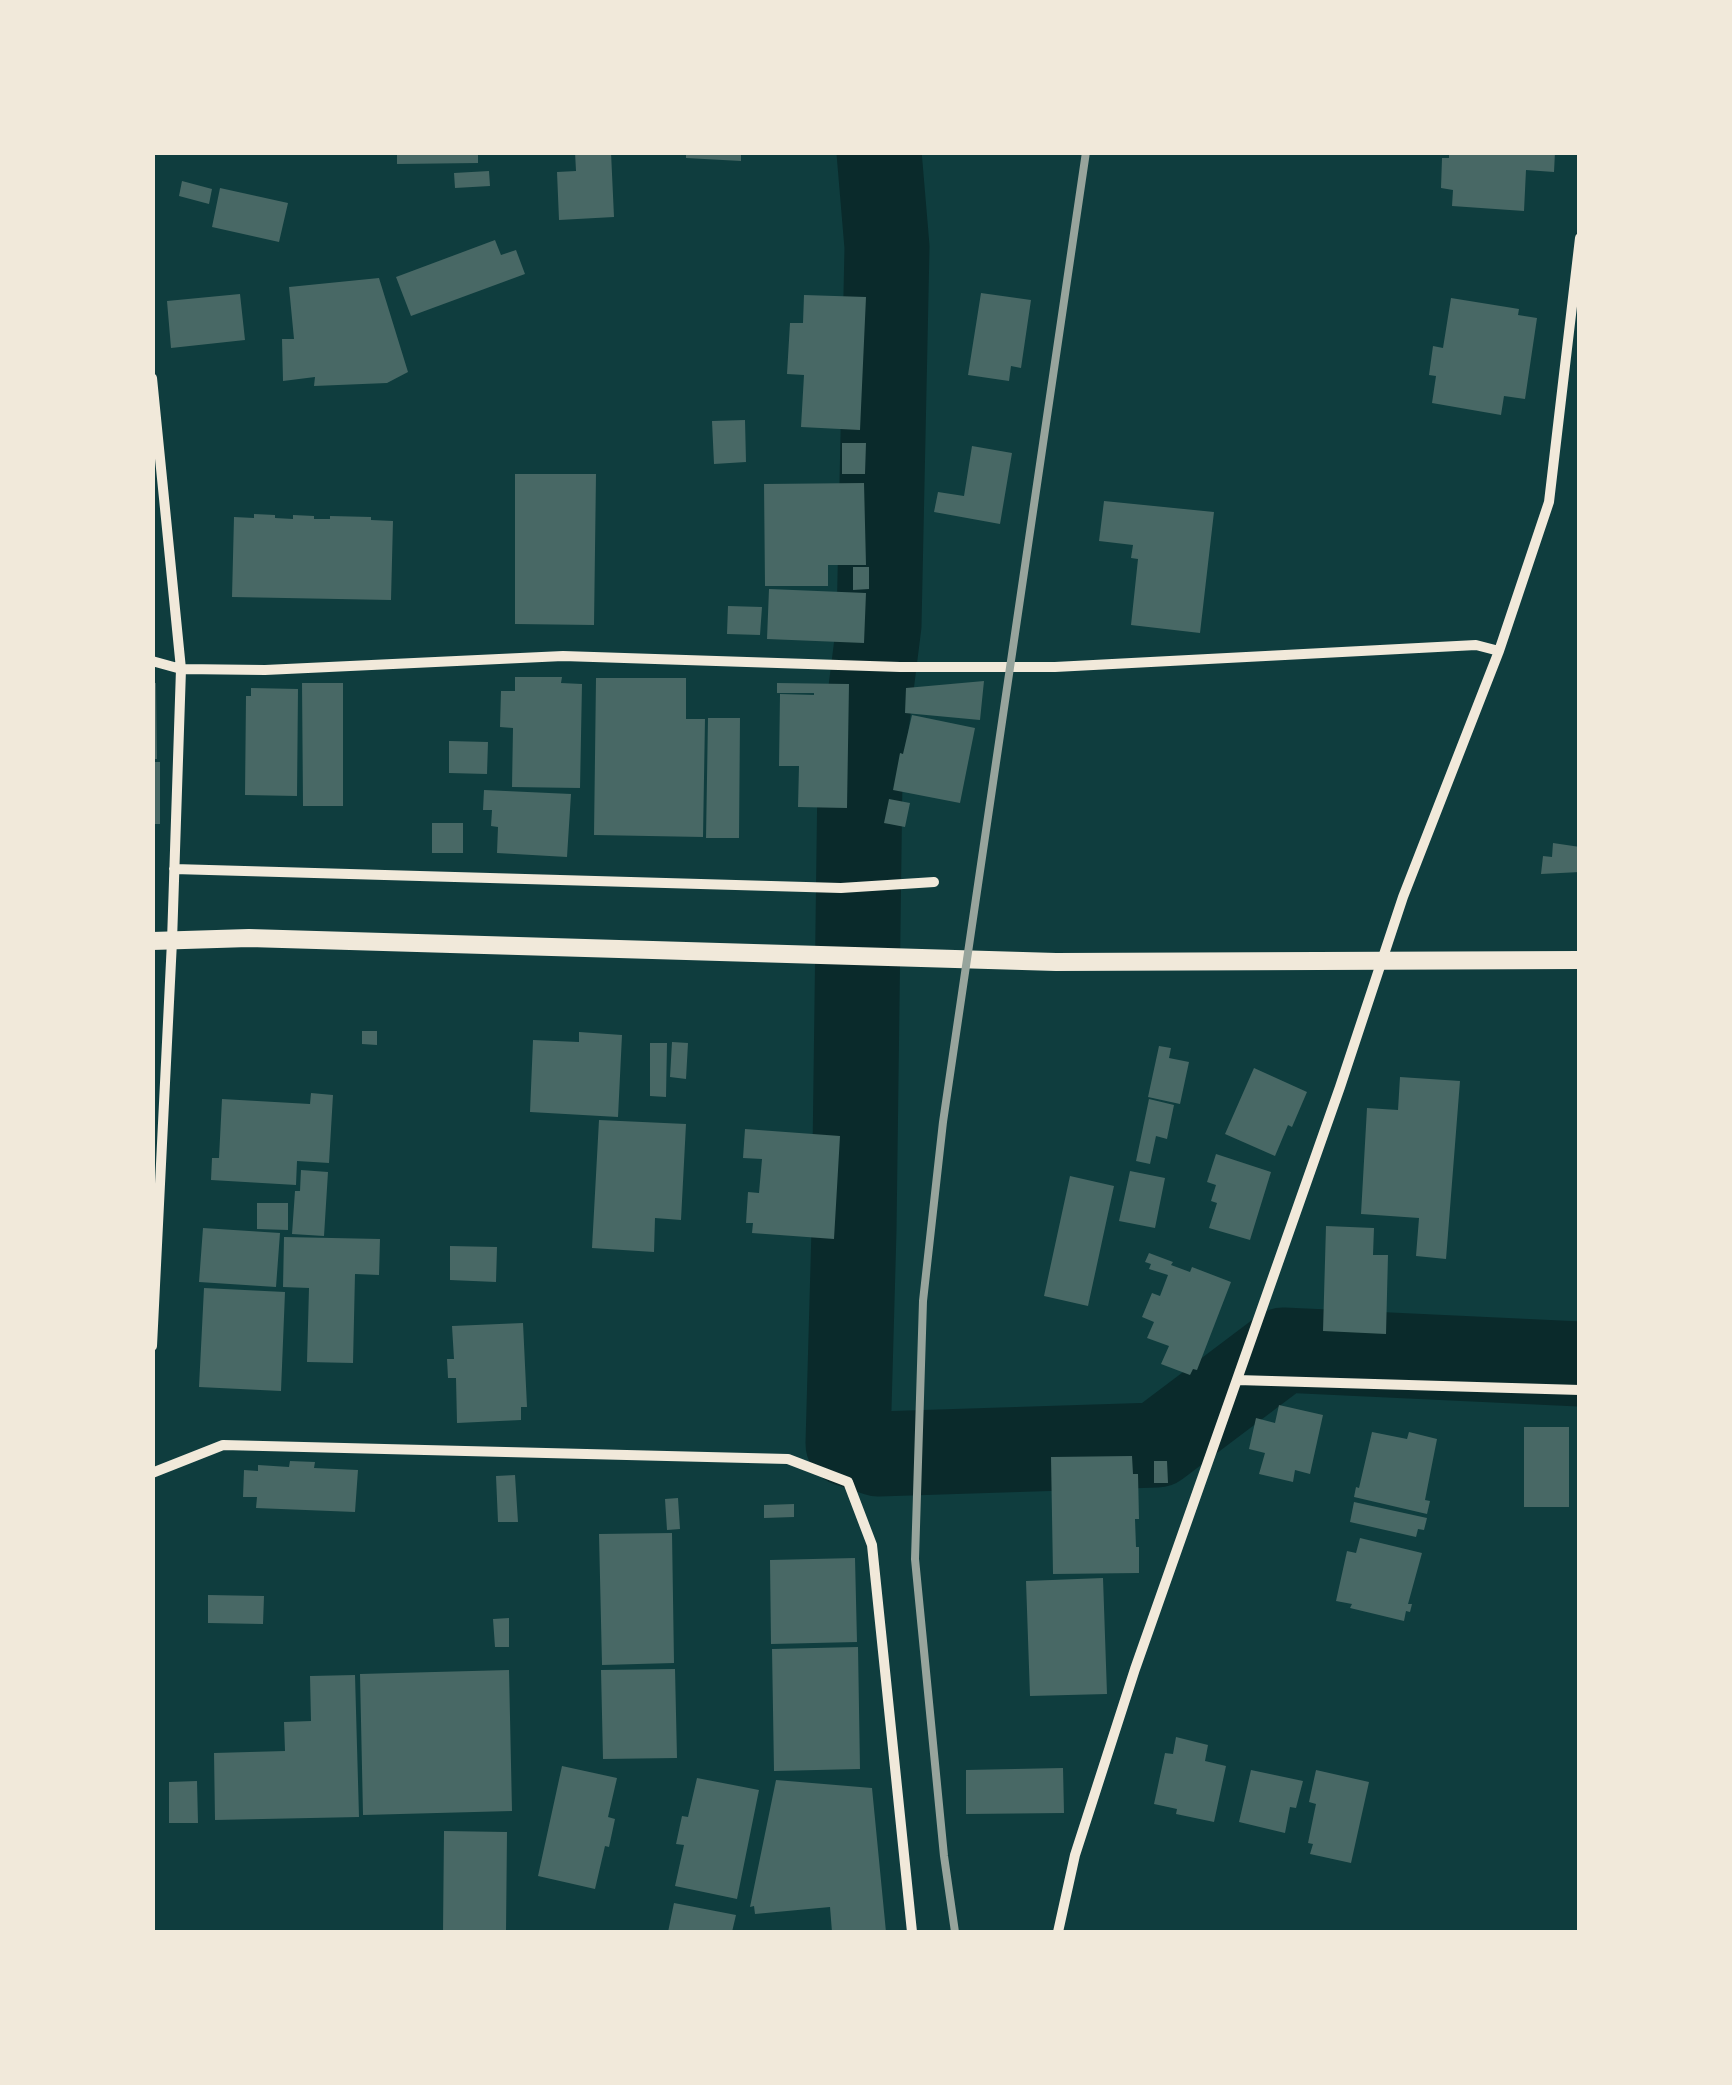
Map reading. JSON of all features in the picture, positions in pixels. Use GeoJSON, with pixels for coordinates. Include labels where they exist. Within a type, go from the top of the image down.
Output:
{"type":"FeatureCollection","features":[{"type":"Feature","properties":{"kind":"street"},"geometry":{"type":"LineString","coordinates":[[1058,1932],[1075,1855],[1135,1669],[1334,1105],[1403,897],[1499,651],[1548,502],[1580,238]]}},
{"type":"Feature","properties":{"kind":"street"},"geometry":{"type":"LineString","coordinates":[[152,378],[181,669],[152,1346]]}},
{"type":"Feature","properties":{"kind":"street"},"geometry":{"type":"LineString","coordinates":[[152,661],[181,669],[265,670],[563,656],[900,668],[1055,667],[1476,646],[1499,651]]}},
{"type":"Feature","properties":{"kind":"street"},"geometry":{"type":"LineString","coordinates":[[174,870],[841,888],[934,882]]}},
{"type":"Feature","properties":{"kind":"street"},"geometry":{"type":"LineString","coordinates":[[152,941],[249,938],[1056,962],[1580,960]]}},
{"type":"Feature","properties":{"kind":"street"},"geometry":{"type":"LineString","coordinates":[[1236,1380],[1580,1390]]}},
{"type":"Feature","properties":{"kind":"street"},"geometry":{"type":"LineString","coordinates":[[152,1473],[223,1445],[788,1459],[848,1482],[872,1546],[912,1932]]}},
{"type":"Feature","properties":{"kind":"building"},"geometry":{"type":"Polygon","coordinates":[[[397,152],[478,152],[478,163],[397,164],[397,152]]]}},
{"type":"Feature","properties":{"kind":"building"},"geometry":{"type":"Polygon","coordinates":[[[575,152],[611,152],[614,217],[559,220],[557,172],[576,171],[575,152]]]}},
{"type":"Feature","properties":{"kind":"building"},"geometry":{"type":"Polygon","coordinates":[[[686,152],[741,152],[741,161],[686,158],[686,152]]]}},
{"type":"Feature","properties":{"kind":"building"},"geometry":{"type":"Polygon","coordinates":[[[1449,152],[1555,152],[1554,172],[1526,170],[1524,211],[1452,206],[1453,190],[1441,188],[1442,158],[1449,158],[1449,152]]]}},
{"type":"Feature","properties":{"kind":"building"},"geometry":{"type":"Polygon","coordinates":[[[489,171],[490,186],[455,188],[454,173],[489,171]]]}},
{"type":"Feature","properties":{"kind":"building"},"geometry":{"type":"Polygon","coordinates":[[[182,181],[212,189],[209,204],[179,196],[182,181]]]}},
{"type":"Feature","properties":{"kind":"building"},"geometry":{"type":"Polygon","coordinates":[[[220,188],[288,203],[279,242],[212,227],[220,188]]]}},
{"type":"Feature","properties":{"kind":"building"},"geometry":{"type":"Polygon","coordinates":[[[495,240],[501,255],[516,250],[525,274],[411,316],[396,277],[495,240]]]}},
{"type":"Feature","properties":{"kind":"building"},"geometry":{"type":"Polygon","coordinates":[[[379,278],[408,372],[387,383],[314,386],[315,377],[283,381],[282,339],[294,339],[289,287],[379,278]]]}},
{"type":"Feature","properties":{"kind":"building"},"geometry":{"type":"Polygon","coordinates":[[[981,293],[1031,300],[1021,368],[1011,366],[1009,381],[968,375],[981,293]]]}},
{"type":"Feature","properties":{"kind":"building"},"geometry":{"type":"Polygon","coordinates":[[[240,294],[245,340],[171,348],[167,301],[240,294]]]}},
{"type":"Feature","properties":{"kind":"building"},"geometry":{"type":"Polygon","coordinates":[[[804,295],[866,297],[860,430],[801,427],[804,375],[787,374],[790,323],[803,323],[804,295]]]}},
{"type":"Feature","properties":{"kind":"building"},"geometry":{"type":"Polygon","coordinates":[[[1451,298],[1519,309],[1518,315],[1537,318],[1525,399],[1504,396],[1501,415],[1432,403],[1436,376],[1429,375],[1433,346],[1443,348],[1451,298]]]}},
{"type":"Feature","properties":{"kind":"building"},"geometry":{"type":"Polygon","coordinates":[[[745,420],[746,462],[714,464],[712,421],[745,420]]]}},
{"type":"Feature","properties":{"kind":"building"},"geometry":{"type":"Polygon","coordinates":[[[842,443],[866,443],[865,474],[842,474],[842,443]]]}},
{"type":"Feature","properties":{"kind":"building"},"geometry":{"type":"Polygon","coordinates":[[[972,446],[1012,453],[1000,524],[934,512],[938,492],[964,496],[972,446]]]}},
{"type":"Feature","properties":{"kind":"building"},"geometry":{"type":"Polygon","coordinates":[[[515,474],[596,474],[594,625],[515,624],[515,474]]]}},
{"type":"Feature","properties":{"kind":"building"},"geometry":{"type":"Polygon","coordinates":[[[864,483],[866,565],[828,565],[828,586],[765,586],[764,484],[864,483]]]}},
{"type":"Feature","properties":{"kind":"building"},"geometry":{"type":"Polygon","coordinates":[[[1104,501],[1214,512],[1200,633],[1131,625],[1138,559],[1131,558],[1133,545],[1099,541],[1104,501]]]}},
{"type":"Feature","properties":{"kind":"building"},"geometry":{"type":"Polygon","coordinates":[[[254,514],[293,519],[293,515],[393,521],[391,600],[232,597],[234,517],[254,518],[254,514]]]}},
{"type":"Feature","properties":{"kind":"building"},"geometry":{"type":"Polygon","coordinates":[[[853,567],[869,567],[869,589],[853,590],[853,567]]]}},
{"type":"Feature","properties":{"kind":"building"},"geometry":{"type":"Polygon","coordinates":[[[769,589],[866,593],[864,643],[767,639],[769,589]]]}},
{"type":"Feature","properties":{"kind":"building"},"geometry":{"type":"Polygon","coordinates":[[[728,606],[762,607],[760,635],[727,634],[728,606]]]}},
{"type":"Feature","properties":{"kind":"building"},"geometry":{"type":"Polygon","coordinates":[[[515,677],[562,677],[561,683],[582,684],[580,788],[512,787],[513,728],[500,727],[501,691],[515,691],[515,677]]]}},
{"type":"Feature","properties":{"kind":"building"},"geometry":{"type":"Polygon","coordinates":[[[596,678],[686,678],[686,719],[705,719],[703,837],[594,835],[596,678]]]}},
{"type":"Feature","properties":{"kind":"building"},"geometry":{"type":"Polygon","coordinates":[[[984,681],[980,720],[905,713],[906,688],[984,681]]]}},
{"type":"Feature","properties":{"kind":"building"},"geometry":{"type":"Polygon","coordinates":[[[152,683],[156,683],[157,759],[152,759],[152,683]]]}},
{"type":"Feature","properties":{"kind":"building"},"geometry":{"type":"Polygon","coordinates":[[[302,683],[343,683],[343,806],[303,806],[302,683]]]}},
{"type":"Feature","properties":{"kind":"building"},"geometry":{"type":"Polygon","coordinates":[[[777,683],[849,684],[847,808],[798,807],[799,766],[779,766],[780,694],[814,693],[777,693],[777,683]]]}},
{"type":"Feature","properties":{"kind":"building"},"geometry":{"type":"Polygon","coordinates":[[[251,688],[298,689],[297,796],[245,795],[246,696],[251,696],[251,688]]]}},
{"type":"Feature","properties":{"kind":"building"},"geometry":{"type":"Polygon","coordinates":[[[912,715],[975,728],[960,803],[893,790],[912,715]]]}},
{"type":"Feature","properties":{"kind":"building"},"geometry":{"type":"Polygon","coordinates":[[[708,718],[740,718],[739,838],[706,838],[708,718]]]}},
{"type":"Feature","properties":{"kind":"building"},"geometry":{"type":"Polygon","coordinates":[[[449,741],[488,742],[487,774],[449,773],[449,741]]]}},
{"type":"Feature","properties":{"kind":"building"},"geometry":{"type":"Polygon","coordinates":[[[152,762],[160,762],[160,824],[152,824],[152,762]]]}},
{"type":"Feature","properties":{"kind":"building"},"geometry":{"type":"Polygon","coordinates":[[[484,790],[571,794],[567,857],[497,853],[498,827],[491,826],[492,810],[483,810],[484,790]]]}},
{"type":"Feature","properties":{"kind":"building"},"geometry":{"type":"Polygon","coordinates":[[[889,799],[910,803],[905,827],[884,823],[889,799]]]}},
{"type":"Feature","properties":{"kind":"building"},"geometry":{"type":"Polygon","coordinates":[[[432,823],[463,823],[463,853],[432,853],[432,823]]]}},
{"type":"Feature","properties":{"kind":"building"},"geometry":{"type":"Polygon","coordinates":[[[1553,843],[1580,847],[1580,872],[1541,874],[1543,856],[1552,857],[1553,843]]]}},
{"type":"Feature","properties":{"kind":"building"},"geometry":{"type":"Polygon","coordinates":[[[362,1031],[377,1031],[377,1045],[362,1044],[362,1031]]]}},
{"type":"Feature","properties":{"kind":"building"},"geometry":{"type":"Polygon","coordinates":[[[579,1032],[622,1035],[618,1117],[530,1112],[533,1040],[579,1042],[579,1032]]]}},
{"type":"Feature","properties":{"kind":"building"},"geometry":{"type":"Polygon","coordinates":[[[672,1042],[688,1043],[686,1079],[670,1077],[672,1042]]]}},
{"type":"Feature","properties":{"kind":"building"},"geometry":{"type":"Polygon","coordinates":[[[650,1043],[667,1043],[666,1097],[650,1096],[650,1043]]]}},
{"type":"Feature","properties":{"kind":"building"},"geometry":{"type":"Polygon","coordinates":[[[1159,1046],[1171,1048],[1169,1058],[1189,1062],[1180,1104],[1148,1097],[1159,1046]]]}},
{"type":"Feature","properties":{"kind":"building"},"geometry":{"type":"Polygon","coordinates":[[[1254,1068],[1307,1092],[1275,1156],[1225,1134],[1254,1068]]]}},
{"type":"Feature","properties":{"kind":"building"},"geometry":{"type":"Polygon","coordinates":[[[1400,1077],[1460,1081],[1446,1259],[1416,1256],[1419,1218],[1361,1214],[1367,1108],[1398,1110],[1400,1077]]]}},
{"type":"Feature","properties":{"kind":"building"},"geometry":{"type":"Polygon","coordinates":[[[311,1093],[333,1095],[329,1163],[297,1161],[296,1185],[211,1180],[212,1158],[219,1158],[222,1099],[310,1104],[311,1093]]]}},
{"type":"Feature","properties":{"kind":"building"},"geometry":{"type":"Polygon","coordinates":[[[1149,1099],[1174,1105],[1167,1139],[1156,1136],[1150,1164],[1136,1161],[1149,1099]]]}},
{"type":"Feature","properties":{"kind":"building"},"geometry":{"type":"Polygon","coordinates":[[[599,1120],[686,1124],[681,1220],[655,1218],[654,1252],[592,1248],[599,1120]]]}},
{"type":"Feature","properties":{"kind":"building"},"geometry":{"type":"Polygon","coordinates":[[[745,1129],[840,1136],[834,1239],[752,1233],[753,1223],[746,1223],[748,1192],[759,1193],[762,1159],[743,1158],[745,1129]]]}},
{"type":"Feature","properties":{"kind":"building"},"geometry":{"type":"Polygon","coordinates":[[[1216,1154],[1271,1172],[1250,1240],[1209,1228],[1217,1203],[1211,1201],[1216,1185],[1207,1182],[1216,1154]]]}},
{"type":"Feature","properties":{"kind":"building"},"geometry":{"type":"Polygon","coordinates":[[[301,1170],[328,1172],[324,1236],[292,1234],[295,1191],[300,1191],[301,1170]]]}},
{"type":"Feature","properties":{"kind":"building"},"geometry":{"type":"Polygon","coordinates":[[[1130,1171],[1165,1178],[1155,1228],[1119,1221],[1130,1171]]]}},
{"type":"Feature","properties":{"kind":"building"},"geometry":{"type":"Polygon","coordinates":[[[1070,1176],[1114,1186],[1088,1306],[1044,1296],[1070,1176]]]}},
{"type":"Feature","properties":{"kind":"building"},"geometry":{"type":"Polygon","coordinates":[[[257,1203],[288,1203],[288,1230],[257,1229],[257,1203]]]}},
{"type":"Feature","properties":{"kind":"building"},"geometry":{"type":"Polygon","coordinates":[[[1326,1226],[1374,1228],[1373,1255],[1388,1255],[1386,1334],[1323,1331],[1326,1226]]]}},
{"type":"Feature","properties":{"kind":"building"},"geometry":{"type":"Polygon","coordinates":[[[203,1228],[280,1233],[276,1287],[199,1282],[203,1228]]]}},
{"type":"Feature","properties":{"kind":"building"},"geometry":{"type":"Polygon","coordinates":[[[284,1237],[380,1239],[379,1275],[355,1274],[353,1363],[307,1362],[309,1288],[283,1287],[284,1237]]]}},
{"type":"Feature","properties":{"kind":"building"},"geometry":{"type":"Polygon","coordinates":[[[450,1246],[497,1247],[496,1282],[450,1280],[450,1246]]]}},
{"type":"Feature","properties":{"kind":"building"},"geometry":{"type":"Polygon","coordinates":[[[1149,1253],[1190,1272],[1192,1267],[1231,1282],[1197,1370],[1193,1369],[1190,1375],[1161,1364],[1169,1346],[1147,1338],[1154,1322],[1142,1317],[1152,1293],[1160,1296],[1168,1275],[1149,1269],[1151,1264],[1145,1262],[1149,1253]]]}},
{"type":"Feature","properties":{"kind":"building"},"geometry":{"type":"Polygon","coordinates":[[[204,1288],[285,1292],[281,1391],[199,1387],[204,1288]]]}},
{"type":"Feature","properties":{"kind":"building"},"geometry":{"type":"Polygon","coordinates":[[[523,1323],[527,1407],[521,1407],[521,1420],[457,1423],[456,1378],[448,1378],[447,1359],[454,1359],[452,1326],[523,1323]]]}},
{"type":"Feature","properties":{"kind":"building"},"geometry":{"type":"Polygon","coordinates":[[[1279,1405],[1323,1415],[1310,1474],[1295,1470],[1293,1482],[1259,1474],[1265,1453],[1249,1449],[1256,1418],[1275,1423],[1279,1405]]]}},
{"type":"Feature","properties":{"kind":"building"},"geometry":{"type":"Polygon","coordinates":[[[1524,1427],[1569,1427],[1569,1507],[1524,1507],[1524,1427]]]}},
{"type":"Feature","properties":{"kind":"building"},"geometry":{"type":"Polygon","coordinates":[[[1372,1432],[1407,1439],[1409,1432],[1437,1439],[1425,1500],[1430,1501],[1427,1514],[1354,1497],[1372,1432]]]}},
{"type":"Feature","properties":{"kind":"building"},"geometry":{"type":"Polygon","coordinates":[[[1132,1456],[1133,1474],[1138,1474],[1139,1519],[1135,1519],[1139,1573],[1053,1574],[1051,1457],[1132,1456]]]}},
{"type":"Feature","properties":{"kind":"building"},"geometry":{"type":"Polygon","coordinates":[[[290,1461],[315,1462],[314,1468],[358,1470],[355,1512],[256,1508],[257,1497],[243,1497],[244,1470],[258,1471],[258,1465],[289,1467],[290,1461]]]}},
{"type":"Feature","properties":{"kind":"building"},"geometry":{"type":"Polygon","coordinates":[[[1154,1461],[1167,1461],[1168,1483],[1154,1483],[1154,1461]]]}},
{"type":"Feature","properties":{"kind":"building"},"geometry":{"type":"Polygon","coordinates":[[[515,1475],[518,1522],[498,1522],[496,1476],[515,1475]]]}},
{"type":"Feature","properties":{"kind":"building"},"geometry":{"type":"Polygon","coordinates":[[[678,1498],[680,1529],[667,1530],[665,1499],[678,1498]]]}},
{"type":"Feature","properties":{"kind":"building"},"geometry":{"type":"Polygon","coordinates":[[[1354,1502],[1427,1518],[1424,1530],[1418,1529],[1416,1537],[1350,1522],[1354,1502]]]}},
{"type":"Feature","properties":{"kind":"building"},"geometry":{"type":"Polygon","coordinates":[[[794,1504],[794,1517],[764,1518],[764,1505],[794,1504]]]}},
{"type":"Feature","properties":{"kind":"building"},"geometry":{"type":"Polygon","coordinates":[[[672,1533],[674,1663],[602,1665],[599,1534],[672,1533]]]}},
{"type":"Feature","properties":{"kind":"building"},"geometry":{"type":"Polygon","coordinates":[[[1360,1538],[1422,1553],[1408,1604],[1412,1604],[1410,1612],[1406,1611],[1404,1621],[1336,1601],[1347,1551],[1356,1553],[1360,1538]]]}},
{"type":"Feature","properties":{"kind":"building"},"geometry":{"type":"Polygon","coordinates":[[[855,1558],[857,1642],[771,1644],[770,1560],[855,1558]]]}},
{"type":"Feature","properties":{"kind":"building"},"geometry":{"type":"Polygon","coordinates":[[[1103,1578],[1107,1694],[1030,1696],[1026,1581],[1103,1578]]]}},
{"type":"Feature","properties":{"kind":"building"},"geometry":{"type":"Polygon","coordinates":[[[208,1595],[264,1596],[263,1624],[208,1623],[208,1595]]]}},
{"type":"Feature","properties":{"kind":"building"},"geometry":{"type":"Polygon","coordinates":[[[509,1618],[509,1647],[495,1647],[493,1619],[509,1618]]]}},
{"type":"Feature","properties":{"kind":"building"},"geometry":{"type":"Polygon","coordinates":[[[858,1647],[860,1769],[774,1771],[772,1649],[858,1647]]]}},
{"type":"Feature","properties":{"kind":"building"},"geometry":{"type":"Polygon","coordinates":[[[675,1669],[677,1758],[603,1759],[601,1670],[675,1669]]]}},
{"type":"Feature","properties":{"kind":"building"},"geometry":{"type":"Polygon","coordinates":[[[509,1670],[512,1811],[363,1815],[360,1674],[509,1670]]]}},
{"type":"Feature","properties":{"kind":"building"},"geometry":{"type":"Polygon","coordinates":[[[355,1675],[359,1817],[215,1820],[214,1753],[285,1751],[284,1722],[311,1721],[310,1676],[355,1675]]]}},
{"type":"Feature","properties":{"kind":"building"},"geometry":{"type":"Polygon","coordinates":[[[1176,1737],[1208,1745],[1205,1761],[1226,1766],[1214,1822],[1176,1814],[1177,1809],[1154,1804],[1165,1753],[1173,1754],[1176,1737]]]}},
{"type":"Feature","properties":{"kind":"building"},"geometry":{"type":"Polygon","coordinates":[[[562,1766],[617,1778],[608,1817],[615,1819],[595,1889],[538,1876],[562,1766]]]}},
{"type":"Feature","properties":{"kind":"building"},"geometry":{"type":"Polygon","coordinates":[[[1063,1768],[1064,1813],[966,1814],[966,1770],[1063,1768]]]}},
{"type":"Feature","properties":{"kind":"building"},"geometry":{"type":"Polygon","coordinates":[[[1251,1770],[1303,1781],[1296,1808],[1290,1807],[1285,1833],[1239,1822],[1251,1770]]]}},
{"type":"Feature","properties":{"kind":"building"},"geometry":{"type":"Polygon","coordinates":[[[1316,1770],[1369,1782],[1351,1863],[1310,1854],[1313,1844],[1308,1843],[1316,1804],[1309,1802],[1316,1770]]]}},
{"type":"Feature","properties":{"kind":"building"},"geometry":{"type":"Polygon","coordinates":[[[697,1778],[759,1790],[737,1899],[675,1886],[684,1845],[676,1844],[682,1816],[688,1817],[697,1778]]]}},
{"type":"Feature","properties":{"kind":"building"},"geometry":{"type":"Polygon","coordinates":[[[776,1780],[872,1788],[886,1932],[832,1932],[830,1907],[755,1914],[754,1906],[750,1907],[776,1780]]]}},
{"type":"Feature","properties":{"kind":"building"},"geometry":{"type":"Polygon","coordinates":[[[197,1781],[198,1823],[169,1823],[169,1782],[197,1781]]]}},
{"type":"Feature","properties":{"kind":"building"},"geometry":{"type":"Polygon","coordinates":[[[444,1831],[507,1832],[506,1932],[443,1932],[444,1831]]]}},
{"type":"Feature","properties":{"kind":"building"},"geometry":{"type":"Polygon","coordinates":[[[674,1903],[736,1915],[732,1932],[668,1932],[674,1903]]]}},
{"type":"Feature","properties":{"kind":"waterway"},"geometry":{"type":"LineString","coordinates":[[879,152],[887,247],[879,625],[860,776],[848,1444],[878,1454],[1157,1445],[1283,1350],[1580,1364]]}},
{"type":"Feature","properties":{"kind":"railway"},"geometry":{"type":"LineString","coordinates":[[955,1932],[915,1559],[923,1301],[943,1122],[1086,152]]}}]}
